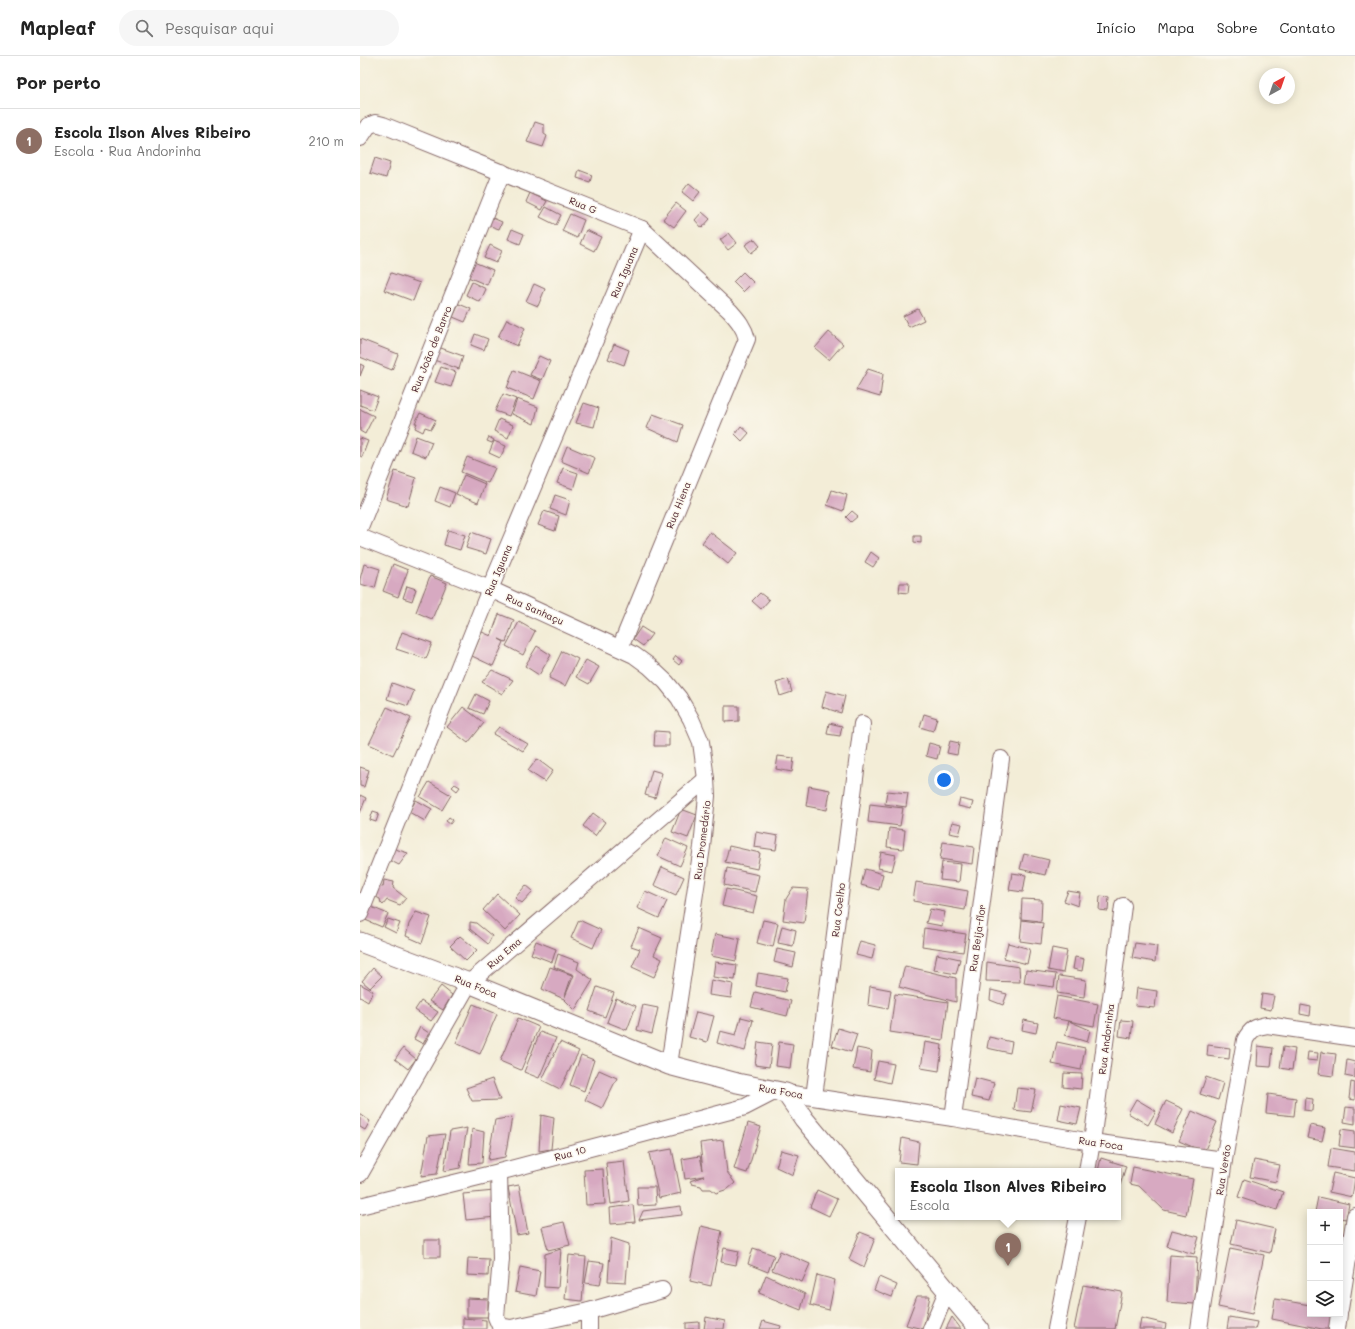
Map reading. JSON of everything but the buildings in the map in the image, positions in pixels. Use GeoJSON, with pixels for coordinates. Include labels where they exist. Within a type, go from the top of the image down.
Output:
{"type":"FeatureCollection","features":[{"type":"Feature","properties":{"kind":"street","name":"Rua G"},"geometry":{"type":"LineString","coordinates":[[361,136],[368,126],[374,123],[383,125],[642,229],[730,311],[740,323],[747,339],[737,362]]}},
{"type":"Feature","properties":{"kind":"street","name":"Rua João de Barro"},"geometry":{"type":"LineString","coordinates":[[360,526],[502,172]]}},
{"type":"Feature","properties":{"kind":"street","name":"Rua Iguana"},"geometry":{"type":"LineString","coordinates":[[360,914],[490,589],[642,229]]}},
{"type":"Feature","properties":{"kind":"street","name":"Rua Hiena"},"geometry":{"type":"LineString","coordinates":[[620,648],[737,362]]}},
{"type":"Feature","properties":{"kind":"street","name":"Rua Sanhaçu"},"geometry":{"type":"LineString","coordinates":[[360,537],[490,589],[620,648]]}},
{"type":"Feature","properties":{"kind":"street","name":"Rua Dromedário"},"geometry":{"type":"LineString","coordinates":[[620,648],[634,655],[649,666],[666,682],[679,698],[691,719],[701,742],[706,779],[707,796],[702,847],[669,1065]]}},
{"type":"Feature","properties":{"kind":"street","name":"Rua Coelho"},"geometry":{"type":"LineString","coordinates":[[814,1096],[862,724]]}},
{"type":"Feature","properties":{"kind":"street","name":"Rua Beija-flor"},"geometry":{"type":"LineString","coordinates":[[953,1118],[1001,759]]}},
{"type":"Feature","properties":{"kind":"street","name":"Rua Ema"},"geometry":{"type":"LineString","coordinates":[[360,1174],[469,983],[706,779]]}},
{"type":"Feature","properties":{"kind":"street","name":"Rua Andorinha"},"geometry":{"type":"LineString","coordinates":[[1087,1168],[1092,1142],[1123,906]]}},
{"type":"Feature","properties":{"kind":"street","name":"Rua Foca"},"geometry":{"type":"LineString","coordinates":[[360,942],[469,983],[669,1065],[737,1083],[781,1092],[953,1118],[1092,1142],[1224,1160]]}},
{"type":"Feature","properties":{"kind":"street","name":"Rua Verão"},"geometry":{"type":"LineString","coordinates":[[1199,1329],[1224,1160],[1245,1040],[1250,1032],[1257,1027],[1267,1025],[1355,1038]]}},
{"type":"Feature","properties":{"kind":"street","name":"Rua 10"},"geometry":{"type":"LineString","coordinates":[[360,1206],[499,1172],[746,1107],[781,1092]]}},
{"type":"Feature","properties":{"kind":"street"},"geometry":{"type":"LineString","coordinates":[[781,1092],[979,1329]]}},
{"type":"Feature","properties":{"kind":"street"},"geometry":{"type":"LineString","coordinates":[[499,1172],[502,1259],[496,1317],[500,1326],[511,1328],[589,1311],[662,1290]]}},
{"type":"Feature","properties":{"kind":"street"},"geometry":{"type":"LineString","coordinates":[[1343,1290],[1355,1216]]}},
{"type":"Feature","properties":{"kind":"street"},"geometry":{"type":"LineString","coordinates":[[1056,1329],[1077,1220]]}},
{"type":"Feature","properties":{"kind":"street"},"geometry":{"type":"LineString","coordinates":[[931,1329],[947,1291]]}},
{"type":"Feature","properties":{"kind":"street"},"geometry":{"type":"LineString","coordinates":[[589,1311],[589,1329]]}},
{"type":"Feature","properties":{"kind":"street"},"geometry":{"type":"LineString","coordinates":[[1337,1329],[1339,1317]]}},
{"type":"Feature","properties":{"kind":"place","name":"Escola Ilson Alves Ribeiro"},"geometry":{"type":"Point","coordinates":[1008,1266]}}]}
